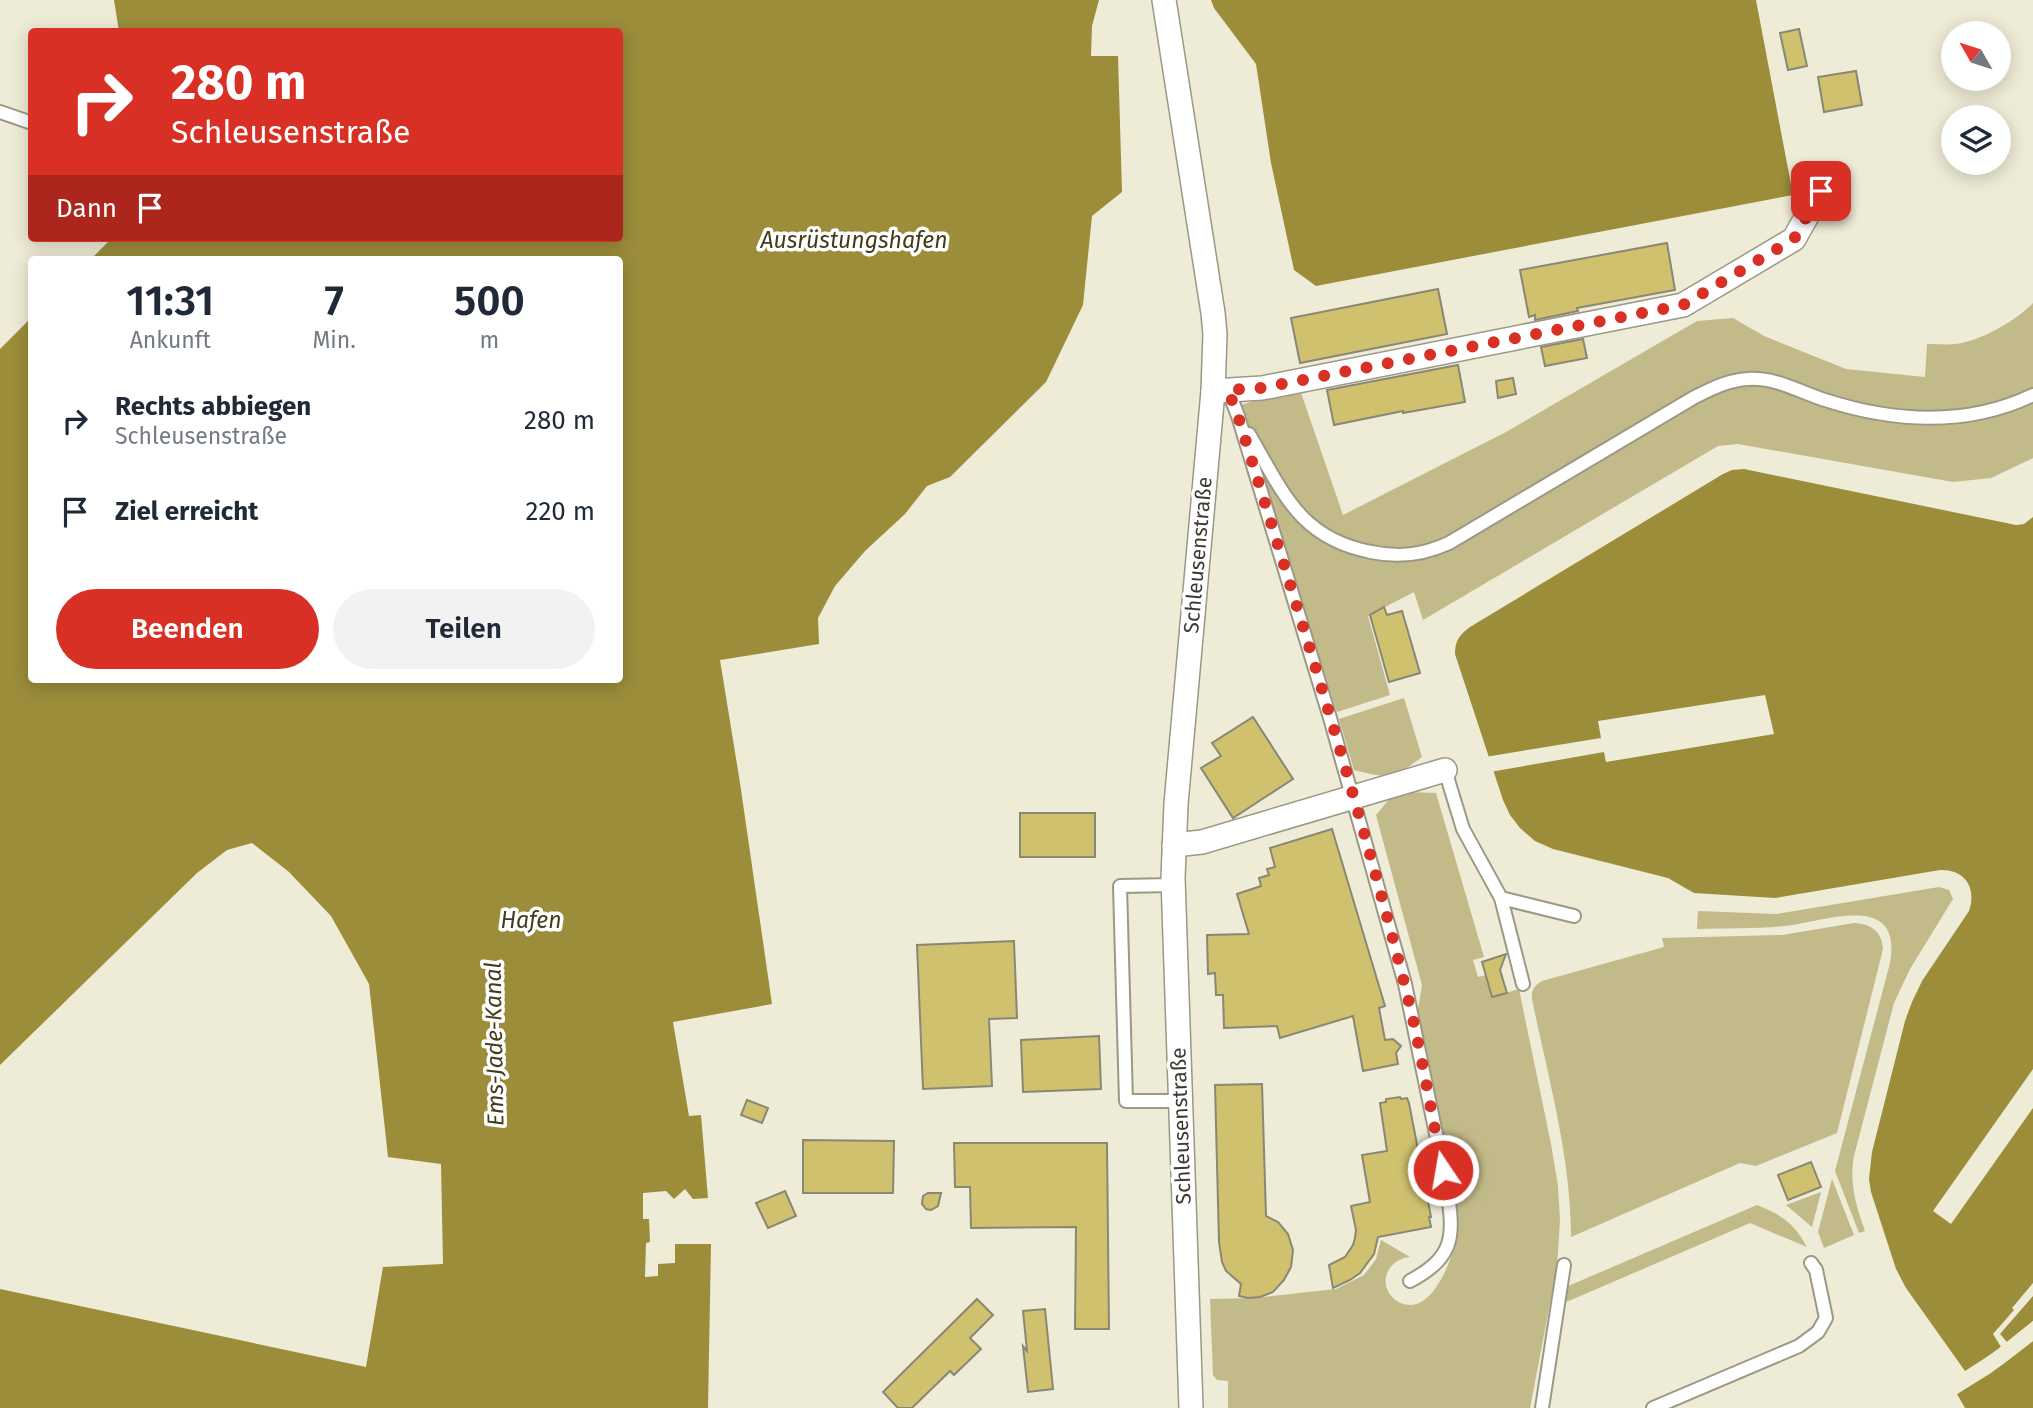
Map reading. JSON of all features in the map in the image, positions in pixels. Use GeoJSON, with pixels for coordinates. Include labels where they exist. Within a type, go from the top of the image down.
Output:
{"type":"FeatureCollection","features":[{"type":"Feature","properties":{"kind":"street","name":"Schleusenstraße"},"geometry":{"type":"LineString","coordinates":[[1164,0],[1213,313],[1221,391],[1174,845],[1173,886],[1191,1408]]}},
{"type":"Feature","properties":{"kind":"street"},"geometry":{"type":"LineString","coordinates":[[1221,391],[1262,388],[1683,305],[1794,239],[1821,191]]}},
{"type":"Feature","properties":{"kind":"street"},"geometry":{"type":"LineString","coordinates":[[1174,845],[1202,842],[1445,770]]}},
{"type":"Feature","properties":{"kind":"lane"},"geometry":{"type":"LineString","coordinates":[[0,112],[28,122]]}},
{"type":"Feature","properties":{"kind":"lane"},"geometry":{"type":"LineString","coordinates":[[1221,391],[1285,495],[1314,529],[1353,549],[1404,556],[1420,554],[1449,543],[1693,398],[1734,381],[1771,381],[1825,400],[1884,415],[1924,418],[1971,416],[2016,404],[2033,395]]}},
{"type":"Feature","properties":{"kind":"lane"},"geometry":{"type":"LineString","coordinates":[[1238,416],[1354,797],[1405,984],[1450,1208],[1450,1234],[1443,1256],[1433,1267],[1410,1281]]}},
{"type":"Feature","properties":{"kind":"lane"},"geometry":{"type":"LineString","coordinates":[[1445,770],[1463,829],[1501,898],[1523,984]]}},
{"type":"Feature","properties":{"kind":"lane"},"geometry":{"type":"LineString","coordinates":[[1173,886],[1120,886],[1125,1088],[1126,1101],[1181,1101]]}},
{"type":"Feature","properties":{"kind":"lane"},"geometry":{"type":"LineString","coordinates":[[1501,898],[1574,916]]}},
{"type":"Feature","properties":{"kind":"lane"},"geometry":{"type":"LineString","coordinates":[[1653,1408],[1806,1343],[1818,1332],[1826,1318],[1816,1270],[1811,1263]]}},
{"type":"Feature","properties":{"kind":"lane"},"geometry":{"type":"LineString","coordinates":[[1542,1408],[1564,1265]]}},
{"type":"Feature","properties":{"kind":"shaded area"},"geometry":{"type":"Polygon","coordinates":[[[2033,303],[2033,458],[1991,478],[1953,482],[1738,444],[1718,446],[1423,620],[1414,592],[1368,616],[1390,695],[1337,712],[1238,406],[1299,387],[1343,515],[1506,432],[1697,321],[1733,318],[1764,336],[1846,369],[1925,377],[1927,344],[1955,344],[1986,335],[2008,323],[2033,303]]]}},
{"type":"Feature","properties":{"kind":"shaded area"},"geometry":{"type":"Polygon","coordinates":[[[1404,698],[1422,757],[1404,770],[1390,775],[1354,770],[1339,719],[1404,698]]]}},
{"type":"Feature","properties":{"kind":"shaded area"},"geometry":{"type":"Polygon","coordinates":[[[1409,792],[1436,793],[1484,957],[1473,960],[1478,977],[1486,975],[1492,997],[1519,989],[1551,1144],[1560,1220],[1557,1267],[1530,1408],[1228,1408],[1228,1381],[1217,1380],[1213,1375],[1210,1299],[1254,1298],[1336,1289],[1364,1275],[1376,1259],[1381,1240],[1410,1257],[1403,1258],[1390,1268],[1386,1286],[1393,1298],[1406,1305],[1413,1305],[1428,1297],[1434,1289],[1446,1270],[1454,1249],[1457,1230],[1455,1203],[1417,1016],[1422,985],[1376,815],[1390,798],[1409,792]]]}},
{"type":"Feature","properties":{"kind":"shaded area"},"geometry":{"type":"Polygon","coordinates":[[[1939,887],[1949,890],[1953,899],[1910,969],[1894,1003],[1854,1156],[1854,1194],[1865,1231],[1859,1233],[1835,1171],[1890,963],[1891,940],[1885,926],[1873,918],[1857,916],[1774,927],[1697,929],[1698,911],[1776,914],[1939,887]]]}},
{"type":"Feature","properties":{"kind":"shaded area"},"geometry":{"type":"Polygon","coordinates":[[[1854,923],[1875,930],[1881,938],[1883,949],[1837,1133],[1756,1166],[1740,1163],[1571,1237],[1563,1147],[1532,999],[1535,986],[1542,981],[1664,947],[1662,938],[1782,935],[1854,923]]]}},
{"type":"Feature","properties":{"kind":"shaded area"},"geometry":{"type":"Polygon","coordinates":[[[1832,1179],[1854,1235],[1824,1248],[1818,1232],[1832,1179]]]}},
{"type":"Feature","properties":{"kind":"shaded area"},"geometry":{"type":"Polygon","coordinates":[[[1821,1192],[1812,1227],[1786,1205],[1821,1192]]]}},
{"type":"Feature","properties":{"kind":"shaded area"},"geometry":{"type":"Polygon","coordinates":[[[1757,1205],[1786,1221],[1807,1247],[1750,1223],[1564,1303],[1566,1287],[1757,1205]]]}},
{"type":"Feature","properties":{"kind":"water"},"geometry":{"type":"Polygon","coordinates":[[[114,0],[1099,0],[1092,26],[1091,56],[1118,56],[1122,192],[1092,216],[1083,305],[1046,382],[950,477],[927,486],[905,514],[865,551],[835,586],[818,618],[819,644],[720,660],[772,1004],[673,1022],[689,1116],[701,1115],[708,1198],[693,1199],[685,1189],[674,1199],[666,1191],[643,1193],[643,1219],[649,1219],[650,1242],[646,1243],[645,1277],[658,1276],[658,1264],[675,1263],[675,1244],[711,1244],[708,1408],[0,1408],[0,1289],[366,1367],[383,1267],[443,1264],[441,1164],[388,1157],[369,984],[331,916],[289,872],[252,843],[227,850],[197,873],[0,1065],[0,349],[28,321],[28,683],[623,683],[623,256],[94,256],[108,242],[623,242],[623,28],[119,28],[114,0]]]}},
{"type":"Feature","properties":{"kind":"water"},"geometry":{"type":"Polygon","coordinates":[[[1211,0],[1756,0],[1793,195],[1316,286],[1294,270],[1271,163],[1256,64],[1214,8],[1211,0]]]}},
{"type":"Feature","properties":{"kind":"water"},"geometry":{"type":"Polygon","coordinates":[[[1744,469],[2016,525],[2024,524],[2033,517],[2033,1321],[1965,1371],[1906,1288],[1896,1269],[1869,1179],[1872,1152],[1905,1021],[1922,981],[1969,911],[1971,895],[1967,882],[1956,873],[1940,870],[1775,898],[1694,893],[1668,878],[1553,849],[1535,841],[1520,828],[1503,800],[1455,654],[1458,639],[1470,627],[1723,474],[1744,469]]]}},
{"type":"Feature","properties":{"kind":"water"},"geometry":{"type":"Polygon","coordinates":[[[2033,1341],[2033,1408],[1965,1408],[1957,1394],[1991,1373],[2033,1341]]]}},
{"type":"Feature","properties":{"kind":"pier"},"geometry":{"type":"Polygon","coordinates":[[[1765,695],[1774,734],[1606,762],[1604,752],[1490,772],[1485,757],[1601,738],[1598,721],[1765,695]]]}},
{"type":"Feature","properties":{"kind":"pier"},"geometry":{"type":"Polygon","coordinates":[[[2033,1069],[2033,1108],[1951,1224],[1933,1211],[2033,1069]]]}},
{"type":"Feature","properties":{"kind":"pier"},"geometry":{"type":"Polygon","coordinates":[[[2033,1283],[2033,1296],[2000,1334],[2007,1342],[2033,1321],[2033,1326],[1995,1356],[1967,1375],[1963,1374],[2001,1347],[1993,1334],[2033,1283]]]}},
{"type":"Feature","properties":{"kind":"pier"},"geometry":{"type":"Polygon","coordinates":[[[2033,1338],[2033,1341],[2002,1365],[1957,1394],[1955,1391],[2033,1338]]]}},
{"type":"Feature","properties":{"kind":"building"},"geometry":{"type":"Polygon","coordinates":[[[1799,29],[1807,66],[1788,70],[1780,33],[1799,29]]]}},
{"type":"Feature","properties":{"kind":"building"},"geometry":{"type":"Polygon","coordinates":[[[1856,71],[1862,105],[1824,112],[1818,77],[1856,71]]]}},
{"type":"Feature","properties":{"kind":"building"},"geometry":{"type":"Polygon","coordinates":[[[1667,243],[1675,290],[1577,308],[1578,311],[1535,320],[1535,315],[1529,317],[1520,270],[1667,243]]]}},
{"type":"Feature","properties":{"kind":"building"},"geometry":{"type":"Polygon","coordinates":[[[1438,289],[1447,334],[1300,363],[1291,318],[1438,289]]]}},
{"type":"Feature","properties":{"kind":"building"},"geometry":{"type":"Polygon","coordinates":[[[1583,339],[1587,358],[1545,366],[1541,347],[1583,339]]]}},
{"type":"Feature","properties":{"kind":"building"},"geometry":{"type":"Polygon","coordinates":[[[1458,365],[1465,402],[1334,425],[1327,390],[1458,365]]]}},
{"type":"Feature","properties":{"kind":"building"},"geometry":{"type":"Polygon","coordinates":[[[1513,378],[1516,394],[1498,398],[1496,381],[1513,378]]]}},
{"type":"Feature","properties":{"kind":"building"},"geometry":{"type":"Polygon","coordinates":[[[1384,607],[1387,615],[1402,611],[1420,673],[1389,682],[1370,615],[1384,607]]]}},
{"type":"Feature","properties":{"kind":"building"},"geometry":{"type":"Polygon","coordinates":[[[1253,717],[1293,779],[1233,818],[1201,768],[1221,756],[1212,743],[1253,717]]]}},
{"type":"Feature","properties":{"kind":"building"},"geometry":{"type":"Polygon","coordinates":[[[1020,813],[1095,813],[1095,857],[1020,857],[1020,813]]]}},
{"type":"Feature","properties":{"kind":"building"},"geometry":{"type":"Polygon","coordinates":[[[1332,829],[1385,1006],[1379,1008],[1385,1040],[1393,1039],[1401,1046],[1396,1053],[1398,1064],[1363,1071],[1353,1016],[1280,1038],[1277,1026],[1224,1028],[1223,995],[1216,995],[1215,973],[1208,974],[1207,935],[1249,934],[1237,894],[1261,886],[1259,878],[1269,875],[1267,869],[1275,867],[1270,848],[1332,829]]]}},
{"type":"Feature","properties":{"kind":"building"},"geometry":{"type":"Polygon","coordinates":[[[1014,941],[1017,1018],[989,1019],[992,1086],[923,1089],[917,945],[1014,941]]]}},
{"type":"Feature","properties":{"kind":"building"},"geometry":{"type":"Polygon","coordinates":[[[1506,954],[1500,970],[1507,993],[1492,997],[1482,962],[1506,954]]]}},
{"type":"Feature","properties":{"kind":"building"},"geometry":{"type":"Polygon","coordinates":[[[1099,1036],[1101,1089],[1023,1092],[1021,1040],[1099,1036]]]}},
{"type":"Feature","properties":{"kind":"building"},"geometry":{"type":"Polygon","coordinates":[[[1262,1084],[1266,1216],[1278,1222],[1288,1234],[1293,1250],[1291,1267],[1273,1292],[1248,1298],[1239,1296],[1241,1284],[1226,1271],[1222,1262],[1219,1242],[1215,1085],[1262,1084]]]}},
{"type":"Feature","properties":{"kind":"building"},"geometry":{"type":"Polygon","coordinates":[[[1407,1098],[1409,1103],[1431,1227],[1378,1237],[1374,1254],[1360,1273],[1333,1288],[1329,1265],[1345,1257],[1355,1238],[1351,1206],[1370,1202],[1362,1155],[1387,1151],[1380,1103],[1386,1102],[1386,1099],[1407,1098]]]}},
{"type":"Feature","properties":{"kind":"building"},"geometry":{"type":"Polygon","coordinates":[[[747,1100],[768,1108],[762,1123],[741,1115],[747,1100]]]}},
{"type":"Feature","properties":{"kind":"building"},"geometry":{"type":"Polygon","coordinates":[[[803,1140],[894,1141],[893,1193],[803,1193],[803,1140]]]}},
{"type":"Feature","properties":{"kind":"building"},"geometry":{"type":"Polygon","coordinates":[[[954,1143],[1107,1143],[1109,1329],[1075,1329],[1076,1227],[971,1228],[970,1187],[955,1187],[954,1143]]]}},
{"type":"Feature","properties":{"kind":"building"},"geometry":{"type":"Polygon","coordinates":[[[1811,1162],[1821,1187],[1788,1200],[1778,1175],[1811,1162]]]}},
{"type":"Feature","properties":{"kind":"building"},"geometry":{"type":"Polygon","coordinates":[[[785,1191],[796,1216],[768,1228],[756,1203],[785,1191]]]}},
{"type":"Feature","properties":{"kind":"building"},"geometry":{"type":"Polygon","coordinates":[[[928,1193],[941,1193],[938,1206],[931,1210],[922,1204],[923,1196],[928,1193]]]}},
{"type":"Feature","properties":{"kind":"building"},"geometry":{"type":"Polygon","coordinates":[[[977,1299],[993,1315],[970,1338],[981,1349],[954,1375],[950,1371],[912,1408],[898,1408],[883,1392],[977,1299]]]}},
{"type":"Feature","properties":{"kind":"building"},"geometry":{"type":"Polygon","coordinates":[[[1045,1309],[1053,1389],[1028,1392],[1023,1346],[1027,1351],[1023,1311],[1045,1309]]]}},
{"type":"Feature","properties":{"kind":"route"},"geometry":{"type":"LineString","coordinates":[[1443,1170],[1405,984],[1354,797],[1228,390],[1262,388],[1683,305],[1794,239],[1821,191]]}},
{"type":"Feature","properties":{"kind":"water label","name":"Ausrüstungshafen"},"geometry":{"type":"Point","coordinates":[854,240]}},
{"type":"Feature","properties":{"kind":"water label","name":"Hafen"},"geometry":{"type":"Point","coordinates":[531,920]}},
{"type":"Feature","properties":{"kind":"water label","name":"Ems-Jade-Kanal"},"geometry":{"type":"Point","coordinates":[494,1044]}}]}
